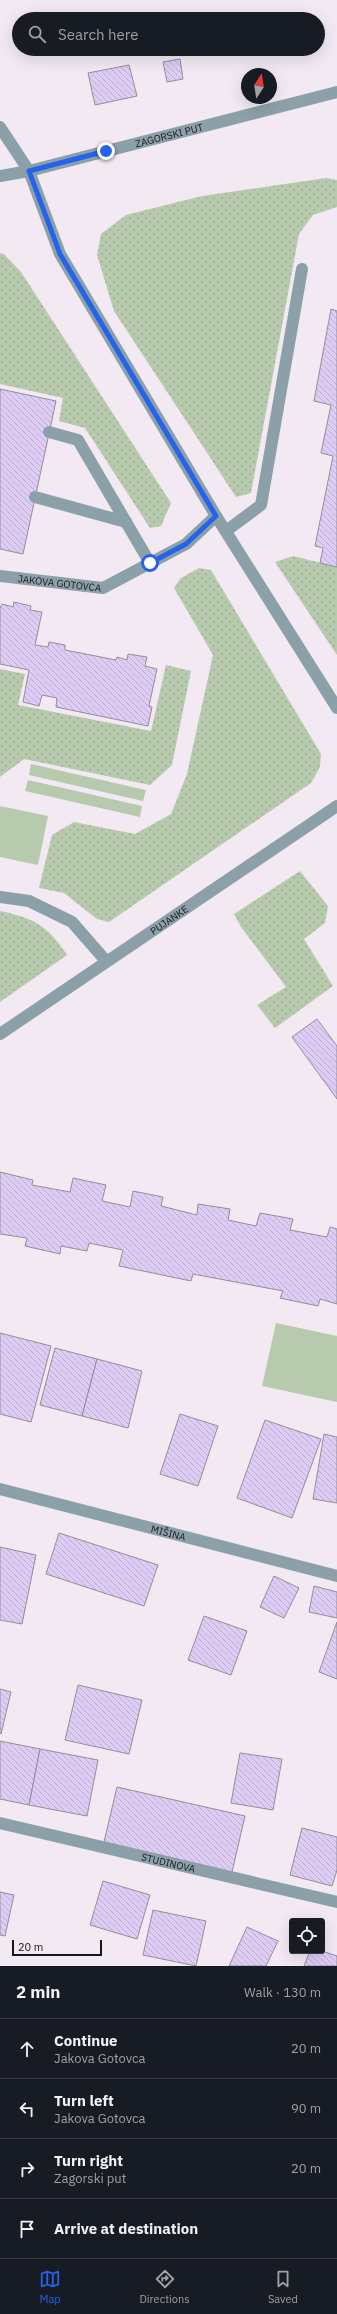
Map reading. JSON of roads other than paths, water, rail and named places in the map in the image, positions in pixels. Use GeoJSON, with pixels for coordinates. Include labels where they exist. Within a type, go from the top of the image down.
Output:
{"type":"FeatureCollection","features":[{"type":"Feature","properties":{"kind":"street","name":"ZAGORSKI PUT"},"geometry":{"type":"LineString","coordinates":[[0,176],[29,171],[337,92]]}},
{"type":"Feature","properties":{"kind":"street"},"geometry":{"type":"LineString","coordinates":[[0,127],[29,171],[60,254],[216,516],[337,708]]}},
{"type":"Feature","properties":{"kind":"street"},"geometry":{"type":"LineString","coordinates":[[226,531],[261,504],[302,269]]}},
{"type":"Feature","properties":{"kind":"street"},"geometry":{"type":"LineString","coordinates":[[49,432],[78,440],[150,563]]}},
{"type":"Feature","properties":{"kind":"street"},"geometry":{"type":"LineString","coordinates":[[35,498],[126,522]]}},
{"type":"Feature","properties":{"kind":"street","name":"JAKOVA GOTOVCA"},"geometry":{"type":"LineString","coordinates":[[0,576],[103,588],[186,544],[216,516]]}},
{"type":"Feature","properties":{"kind":"street","name":"PUJANKE"},"geometry":{"type":"LineString","coordinates":[[0,1034],[337,806]]}},
{"type":"Feature","properties":{"kind":"street"},"geometry":{"type":"LineString","coordinates":[[0,897],[29,901],[72,922],[106,961]]}},
{"type":"Feature","properties":{"kind":"street","name":"MIŠINA"},"geometry":{"type":"LineString","coordinates":[[0,1489],[337,1576]]}},
{"type":"Feature","properties":{"kind":"street","name":"STUDINOVA"},"geometry":{"type":"LineString","coordinates":[[0,1823],[337,1902]]}}]}
